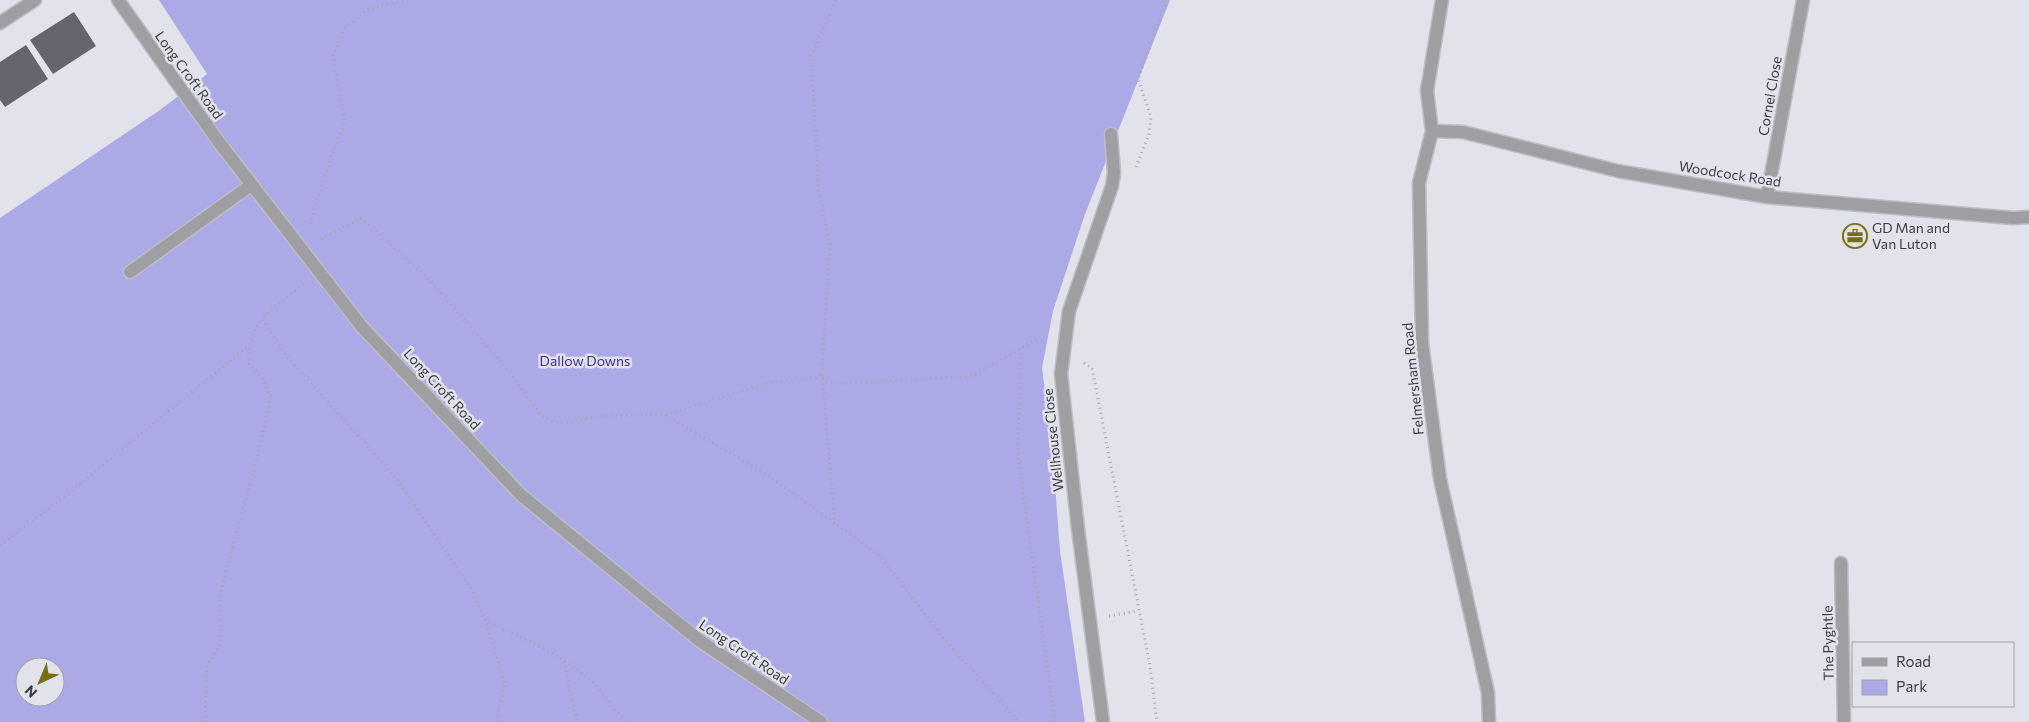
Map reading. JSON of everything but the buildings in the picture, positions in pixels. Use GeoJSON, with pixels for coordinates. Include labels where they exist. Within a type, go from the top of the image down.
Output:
{"type":"FeatureCollection","features":[{"type":"Feature","properties":{"kind":"street"},"geometry":{"type":"LineString","coordinates":[[0,23],[35,0]]}},
{"type":"Feature","properties":{"kind":"street","name":"Long Croft Road"},"geometry":{"type":"LineString","coordinates":[[118,0],[251,185],[362,327],[521,495],[700,641],[821,722]]}},
{"type":"Feature","properties":{"kind":"street","name":"Felmersham Road"},"geometry":{"type":"LineString","coordinates":[[1442,0],[1427,91],[1432,131],[1419,183],[1422,343],[1440,479],[1488,693],[1489,722]]}},
{"type":"Feature","properties":{"kind":"street","name":"Cornel Close"},"geometry":{"type":"LineString","coordinates":[[1767,197],[1802,0]]}},
{"type":"Feature","properties":{"kind":"street","name":"Woodcock Road"},"geometry":{"type":"LineString","coordinates":[[1432,131],[1463,132],[1618,171],[1767,197],[2013,218],[2029,217]]}},
{"type":"Feature","properties":{"kind":"street","name":"Wellhouse Close"},"geometry":{"type":"LineString","coordinates":[[1103,722],[1078,529],[1061,374],[1069,311],[1112,186],[1114,173],[1111,134]]}},
{"type":"Feature","properties":{"kind":"street"},"geometry":{"type":"LineString","coordinates":[[130,272],[251,185]]}},
{"type":"Feature","properties":{"kind":"street","name":"The Pyghtle"},"geometry":{"type":"LineString","coordinates":[[1841,563],[1844,722]]}},
{"type":"Feature","properties":{"kind":"path"},"geometry":{"type":"LineString","coordinates":[[302,249],[345,121],[333,57],[345,27],[370,8],[408,0]]}},
{"type":"Feature","properties":{"kind":"path"},"geometry":{"type":"LineString","coordinates":[[835,524],[822,372],[830,244],[819,193],[811,57],[836,0]]}},
{"type":"Feature","properties":{"kind":"path"},"geometry":{"type":"LineString","coordinates":[[1134,171],[1149,134],[1151,117],[1138,79],[1168,0]]}},
{"type":"Feature","properties":{"kind":"path"},"geometry":{"type":"LineString","coordinates":[[302,249],[362,218],[427,277],[505,367],[540,414],[550,420],[562,423],[600,416],[665,415],[771,382],[816,378],[822,372]]}},
{"type":"Feature","properties":{"kind":"path"},"geometry":{"type":"LineString","coordinates":[[205,722],[207,666],[221,644],[220,595],[258,455],[270,398],[263,378],[249,364],[248,346],[253,331],[262,318],[319,271]]}},
{"type":"Feature","properties":{"kind":"path"},"geometry":{"type":"LineString","coordinates":[[262,318],[284,352],[397,479],[473,592],[484,618],[505,684],[496,722]]}},
{"type":"Feature","properties":{"kind":"path"},"geometry":{"type":"LineString","coordinates":[[822,372],[826,381],[838,384],[973,376],[1032,342],[1066,336]]}},
{"type":"Feature","properties":{"kind":"path"},"geometry":{"type":"LineString","coordinates":[[0,545],[69,493],[248,346]]}},
{"type":"Feature","properties":{"kind":"path"},"geometry":{"type":"LineString","coordinates":[[1021,348],[1018,456],[1055,722]]}},
{"type":"Feature","properties":{"kind":"path"},"geometry":{"type":"LineString","coordinates":[[1078,360],[1092,368],[1150,666],[1157,722]]}},
{"type":"Feature","properties":{"kind":"path"},"geometry":{"type":"LineString","coordinates":[[665,415],[766,474],[879,555],[946,642],[1019,722]]}},
{"type":"Feature","properties":{"kind":"path"},"geometry":{"type":"LineString","coordinates":[[1106,617],[1138,611]]}},
{"type":"Feature","properties":{"kind":"path"},"geometry":{"type":"LineString","coordinates":[[484,618],[490,623],[534,644],[586,677],[604,694],[613,709],[628,722]]}},
{"type":"Feature","properties":{"kind":"path"},"geometry":{"type":"LineString","coordinates":[[564,662],[577,722]]}},
{"type":"Feature","properties":{"kind":"green space","name":"Dallow Downs"},"geometry":{"type":"Polygon","coordinates":[[[159,0],[1170,0],[1085,214],[1053,311],[1042,368],[1052,444],[1060,551],[1085,722],[0,722],[0,218],[160,110],[207,74],[159,0]]]}},
{"type":"Feature","properties":{"kind":"place","name":"GD Man and Van Luton"},"geometry":{"type":"Point","coordinates":[1855,236]}}]}
